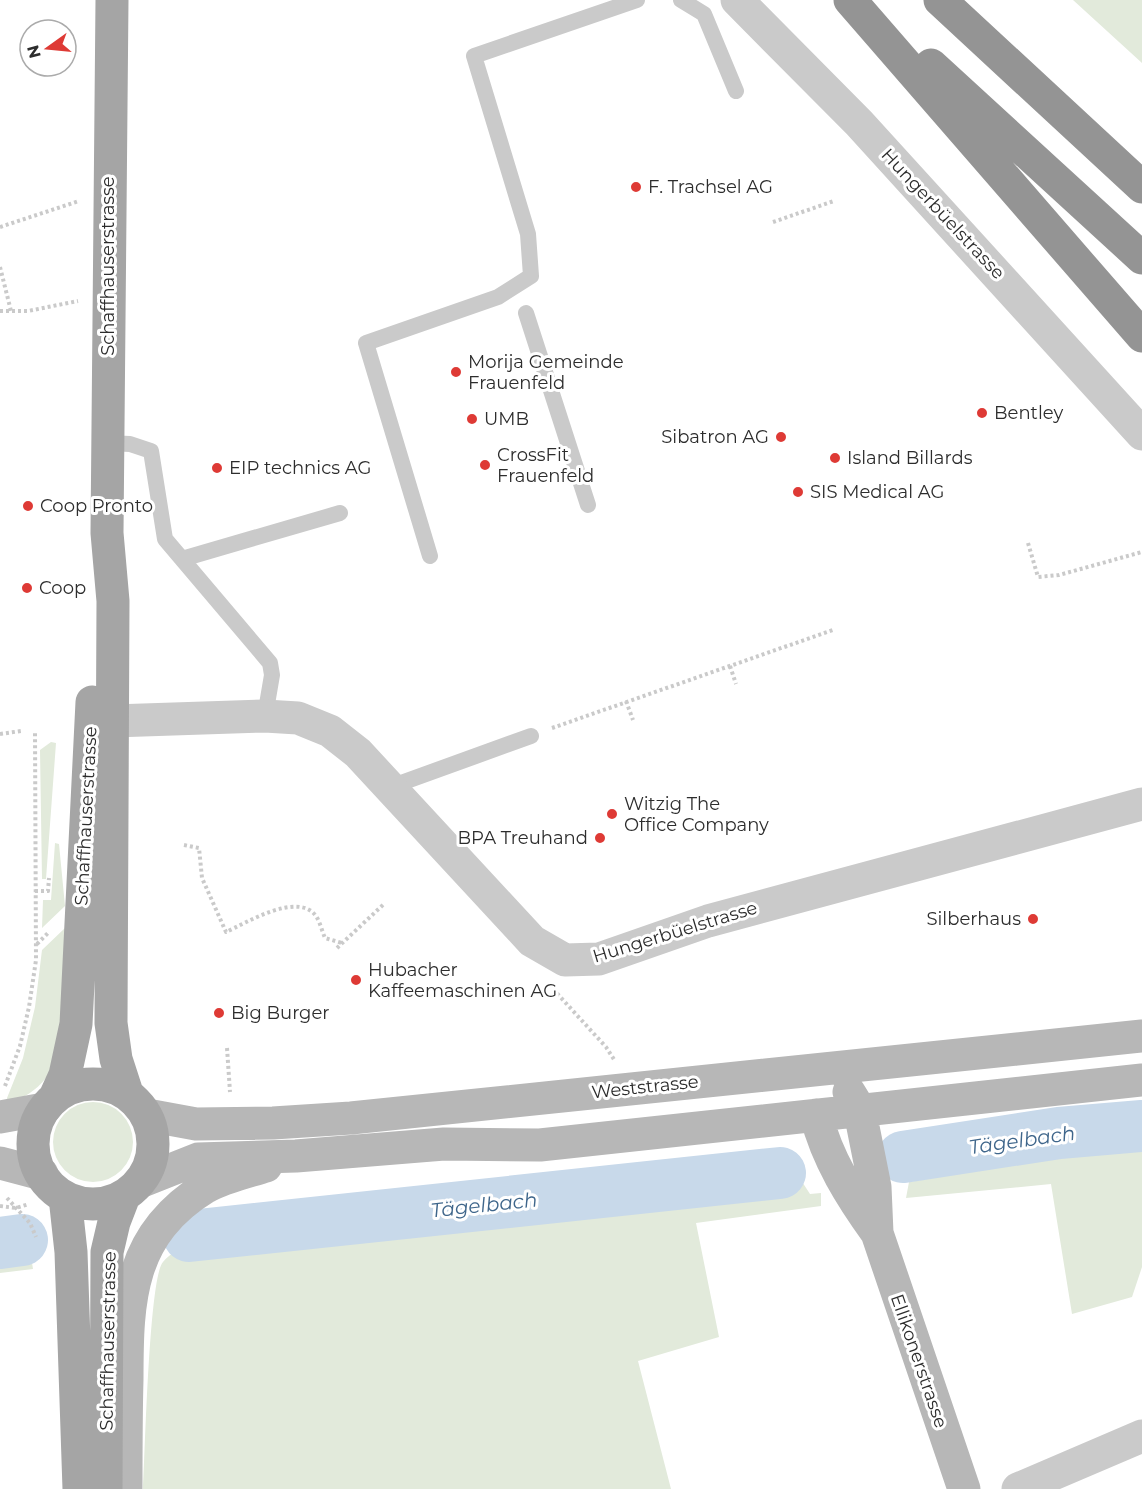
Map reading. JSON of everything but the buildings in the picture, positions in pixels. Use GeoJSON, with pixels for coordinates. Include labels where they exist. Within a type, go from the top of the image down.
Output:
{"type":"FeatureCollection","features":[{"type":"Feature","properties":{"kind":"highway"},"geometry":{"type":"LineString","coordinates":[[850,0],[1142,336]]}},
{"type":"Feature","properties":{"kind":"highway"},"geometry":{"type":"LineString","coordinates":[[861,0],[1142,258]]}},
{"type":"Feature","properties":{"kind":"highway"},"geometry":{"type":"LineString","coordinates":[[940,0],[1031,87],[1142,187]]}},
{"type":"Feature","properties":{"kind":"highway"},"geometry":{"type":"LineString","coordinates":[[1031,87],[1142,164]]}},
{"type":"Feature","properties":{"kind":"main road","name":"Schaffhauserstrasse"},"geometry":{"type":"LineString","coordinates":[[112,0],[108,191],[106,533],[96,600],[111,1023],[116,1059],[137,1104]]}},
{"type":"Feature","properties":{"kind":"main road","name":"Schaffhauserstrasse"},"geometry":{"type":"LineString","coordinates":[[49,1103],[65,1075],[76,1024],[102,726]]}},
{"type":"Feature","properties":{"kind":"main road","name":"Weststrasse"},"geometry":{"type":"LineString","coordinates":[[137,1104],[196,1124],[296,1122],[1142,1036]]}},
{"type":"Feature","properties":{"kind":"main road","name":"Ellikonerstrasse"},"geometry":{"type":"LineString","coordinates":[[819,1069],[847,1089],[862,1118],[861,1188]]}},
{"type":"Feature","properties":{"kind":"main road"},"geometry":{"type":"LineString","coordinates":[[132,1189],[149,1167],[153,1150],[153,1132],[137,1104],[108,1085],[89,1083],[70,1088],[49,1103],[36,1125],[33,1141],[35,1159],[42,1174],[49,1185],[65,1197],[105,1203],[198,1159],[296,1156],[444,1144],[540,1144],[818,1124],[1142,1080]]}},
{"type":"Feature","properties":{"kind":"main road"},"geometry":{"type":"LineString","coordinates":[[1,1107],[49,1103]]}},
{"type":"Feature","properties":{"kind":"main road","name":"Ellikonerstrasse"},"geometry":{"type":"LineString","coordinates":[[818,1124],[861,1188],[964,1489]]}},
{"type":"Feature","properties":{"kind":"main road"},"geometry":{"type":"LineString","coordinates":[[126,1489],[127,1334],[131,1289],[142,1257],[168,1218],[207,1186],[296,1156]]}},
{"type":"Feature","properties":{"kind":"main road"},"geometry":{"type":"LineString","coordinates":[[0,1163],[42,1174]]}},
{"type":"Feature","properties":{"kind":"main road","name":"Schaffhauserstrasse"},"geometry":{"type":"LineString","coordinates":[[106,1489],[107,1252],[114,1222],[132,1189]]}},
{"type":"Feature","properties":{"kind":"main road","name":"Schaffhauserstrasse"},"geometry":{"type":"LineString","coordinates":[[65,1197],[71,1252],[79,1489]]}},
{"type":"Feature","properties":{"kind":"street","name":"Hungerbüelstrasse"},"geometry":{"type":"LineString","coordinates":[[737,0],[866,141],[1142,434]]}},
{"type":"Feature","properties":{"kind":"street","name":"Hungerbüelstrasse"},"geometry":{"type":"LineString","coordinates":[[102,726],[265,716],[298,718],[330,731],[358,753],[532,941],[565,960],[599,959],[708,921],[1142,804]]}},
{"type":"Feature","properties":{"kind":"street"},"geometry":{"type":"LineString","coordinates":[[1018,1489],[1142,1436]]}},
{"type":"Feature","properties":{"kind":"lane"},"geometry":{"type":"LineString","coordinates":[[430,556],[366,343],[498,297],[531,276],[528,234],[474,56],[637,0]]}},
{"type":"Feature","properties":{"kind":"lane"},"geometry":{"type":"LineString","coordinates":[[681,0],[704,14],[736,91]]}},
{"type":"Feature","properties":{"kind":"lane"},"geometry":{"type":"LineString","coordinates":[[526,313],[588,505]]}},
{"type":"Feature","properties":{"kind":"lane"},"geometry":{"type":"LineString","coordinates":[[107,443],[130,444],[151,451],[165,539],[270,663],[272,675],[265,716]]}},
{"type":"Feature","properties":{"kind":"lane"},"geometry":{"type":"LineString","coordinates":[[182,559],[340,513]]}},
{"type":"Feature","properties":{"kind":"lane"},"geometry":{"type":"LineString","coordinates":[[390,787],[531,736]]}},
{"type":"Feature","properties":{"kind":"path"},"geometry":{"type":"LineString","coordinates":[[0,226],[108,191]]}},
{"type":"Feature","properties":{"kind":"path"},"geometry":{"type":"LineString","coordinates":[[773,222],[834,201]]}},
{"type":"Feature","properties":{"kind":"path"},"geometry":{"type":"LineString","coordinates":[[0,267],[11,311]]}},
{"type":"Feature","properties":{"kind":"path"},"geometry":{"type":"LineString","coordinates":[[0,311],[28,311],[108,295]]}},
{"type":"Feature","properties":{"kind":"path"},"geometry":{"type":"LineString","coordinates":[[1028,543],[1038,577],[1059,575],[1142,552]]}},
{"type":"Feature","properties":{"kind":"path"},"geometry":{"type":"LineString","coordinates":[[531,736],[833,630]]}},
{"type":"Feature","properties":{"kind":"path"},"geometry":{"type":"LineString","coordinates":[[730,666],[736,684]]}},
{"type":"Feature","properties":{"kind":"path"},"geometry":{"type":"LineString","coordinates":[[626,701],[633,720]]}},
{"type":"Feature","properties":{"kind":"path"},"geometry":{"type":"LineString","coordinates":[[0,734],[21,731]]}},
{"type":"Feature","properties":{"kind":"path"},"geometry":{"type":"LineString","coordinates":[[1,1107],[22,1036],[36,960],[34,731]]}},
{"type":"Feature","properties":{"kind":"path"},"geometry":{"type":"LineString","coordinates":[[184,845],[199,848],[202,878],[226,932],[283,907],[300,907],[315,915],[325,938],[342,943]]}},
{"type":"Feature","properties":{"kind":"path"},"geometry":{"type":"LineString","coordinates":[[337,948],[385,903]]}},
{"type":"Feature","properties":{"kind":"path"},"geometry":{"type":"LineString","coordinates":[[550,985],[606,1047],[616,1063]]}},
{"type":"Feature","properties":{"kind":"path"},"geometry":{"type":"LineString","coordinates":[[226,1048],[230,1098]]}},
{"type":"Feature","properties":{"kind":"path"},"geometry":{"type":"LineString","coordinates":[[0,1206],[16,1208],[30,1223],[38,1242]]}},
{"type":"Feature","properties":{"kind":"green space"},"geometry":{"type":"Polygon","coordinates":[[[1073,0],[1142,0],[1142,63],[1073,0]]]}},
{"type":"Feature","properties":{"kind":"green space"},"geometry":{"type":"Polygon","coordinates":[[[51,742],[56,743],[46,879],[42,879],[40,750],[51,742]]]}},
{"type":"Feature","properties":{"kind":"green space"},"geometry":{"type":"Polygon","coordinates":[[[55,843],[59,844],[65,906],[42,928],[43,900],[51,900],[55,843]]]}},
{"type":"Feature","properties":{"kind":"green space"},"geometry":{"type":"Polygon","coordinates":[[[65,928],[65,1006],[60,1046],[46,1078],[38,1087],[8,1104],[7,1098],[23,1058],[35,1007],[42,950],[65,928]]]}},
{"type":"Feature","properties":{"kind":"green space"},"geometry":{"type":"Polygon","coordinates":[[[85,1102],[101,1102],[122,1113],[133,1134],[133,1150],[122,1171],[101,1182],[85,1182],[71,1176],[59,1164],[53,1150],[53,1134],[59,1120],[71,1108],[85,1102]]]}},
{"type":"Feature","properties":{"kind":"green space"},"geometry":{"type":"Polygon","coordinates":[[[1142,1107],[1142,1148],[1087,1154],[1142,1150],[1142,1267],[1132,1297],[1072,1314],[1051,1184],[906,1198],[909,1182],[1051,1158],[909,1178],[910,1144],[999,1124],[1142,1107]]]}},
{"type":"Feature","properties":{"kind":"green space"},"geometry":{"type":"Polygon","coordinates":[[[768,1150],[784,1154],[810,1194],[821,1193],[821,1206],[696,1223],[719,1337],[638,1361],[671,1489],[143,1489],[151,1332],[158,1275],[163,1262],[173,1253],[189,1247],[208,1245],[212,1214],[353,1204],[768,1150]]]}},
{"type":"Feature","properties":{"kind":"green space"},"geometry":{"type":"Polygon","coordinates":[[[0,1217],[21,1230],[28,1244],[33,1269],[0,1273],[0,1217]]]}},
{"type":"Feature","properties":{"kind":"waterway","name":"Tägelbach"},"geometry":{"type":"LineString","coordinates":[[903,1157],[1059,1133],[1142,1126]]}},
{"type":"Feature","properties":{"kind":"waterway","name":"Tägelbach"},"geometry":{"type":"LineString","coordinates":[[189,1236],[780,1173]]}},
{"type":"Feature","properties":{"kind":"waterway","name":"Tägelbach"},"geometry":{"type":"LineString","coordinates":[[0,1243],[22,1240]]}},
{"type":"Feature","properties":{"kind":"place","name":"F. Trachsel AG"},"geometry":{"type":"Point","coordinates":[636,187]}},
{"type":"Feature","properties":{"kind":"place","name":"Morija Gemeinde Frauenfeld"},"geometry":{"type":"Point","coordinates":[456,372]}},
{"type":"Feature","properties":{"kind":"place","name":"Bentley"},"geometry":{"type":"Point","coordinates":[982,413]}},
{"type":"Feature","properties":{"kind":"place","name":"UMB"},"geometry":{"type":"Point","coordinates":[472,419]}},
{"type":"Feature","properties":{"kind":"place","name":"Sibatron AG"},"geometry":{"type":"Point","coordinates":[781,437]}},
{"type":"Feature","properties":{"kind":"place","name":"Island Billards"},"geometry":{"type":"Point","coordinates":[835,458]}},
{"type":"Feature","properties":{"kind":"place","name":"CrossFit Frauenfeld"},"geometry":{"type":"Point","coordinates":[485,465]}},
{"type":"Feature","properties":{"kind":"place","name":"EIP technics AG"},"geometry":{"type":"Point","coordinates":[217,468]}},
{"type":"Feature","properties":{"kind":"place","name":"SIS Medical AG"},"geometry":{"type":"Point","coordinates":[798,492]}},
{"type":"Feature","properties":{"kind":"place","name":"Coop Pronto"},"geometry":{"type":"Point","coordinates":[28,506]}},
{"type":"Feature","properties":{"kind":"place","name":"Coop"},"geometry":{"type":"Point","coordinates":[27,588]}},
{"type":"Feature","properties":{"kind":"place","name":"Witzig The Office Company"},"geometry":{"type":"Point","coordinates":[612,814]}},
{"type":"Feature","properties":{"kind":"place","name":"BPA Treuhand"},"geometry":{"type":"Point","coordinates":[600,838]}},
{"type":"Feature","properties":{"kind":"place","name":"Silberhaus"},"geometry":{"type":"Point","coordinates":[1033,919]}},
{"type":"Feature","properties":{"kind":"place","name":"Hubacher Kaffeemaschinen AG"},"geometry":{"type":"Point","coordinates":[356,980]}},
{"type":"Feature","properties":{"kind":"place","name":"Big Burger"},"geometry":{"type":"Point","coordinates":[219,1013]}}]}
